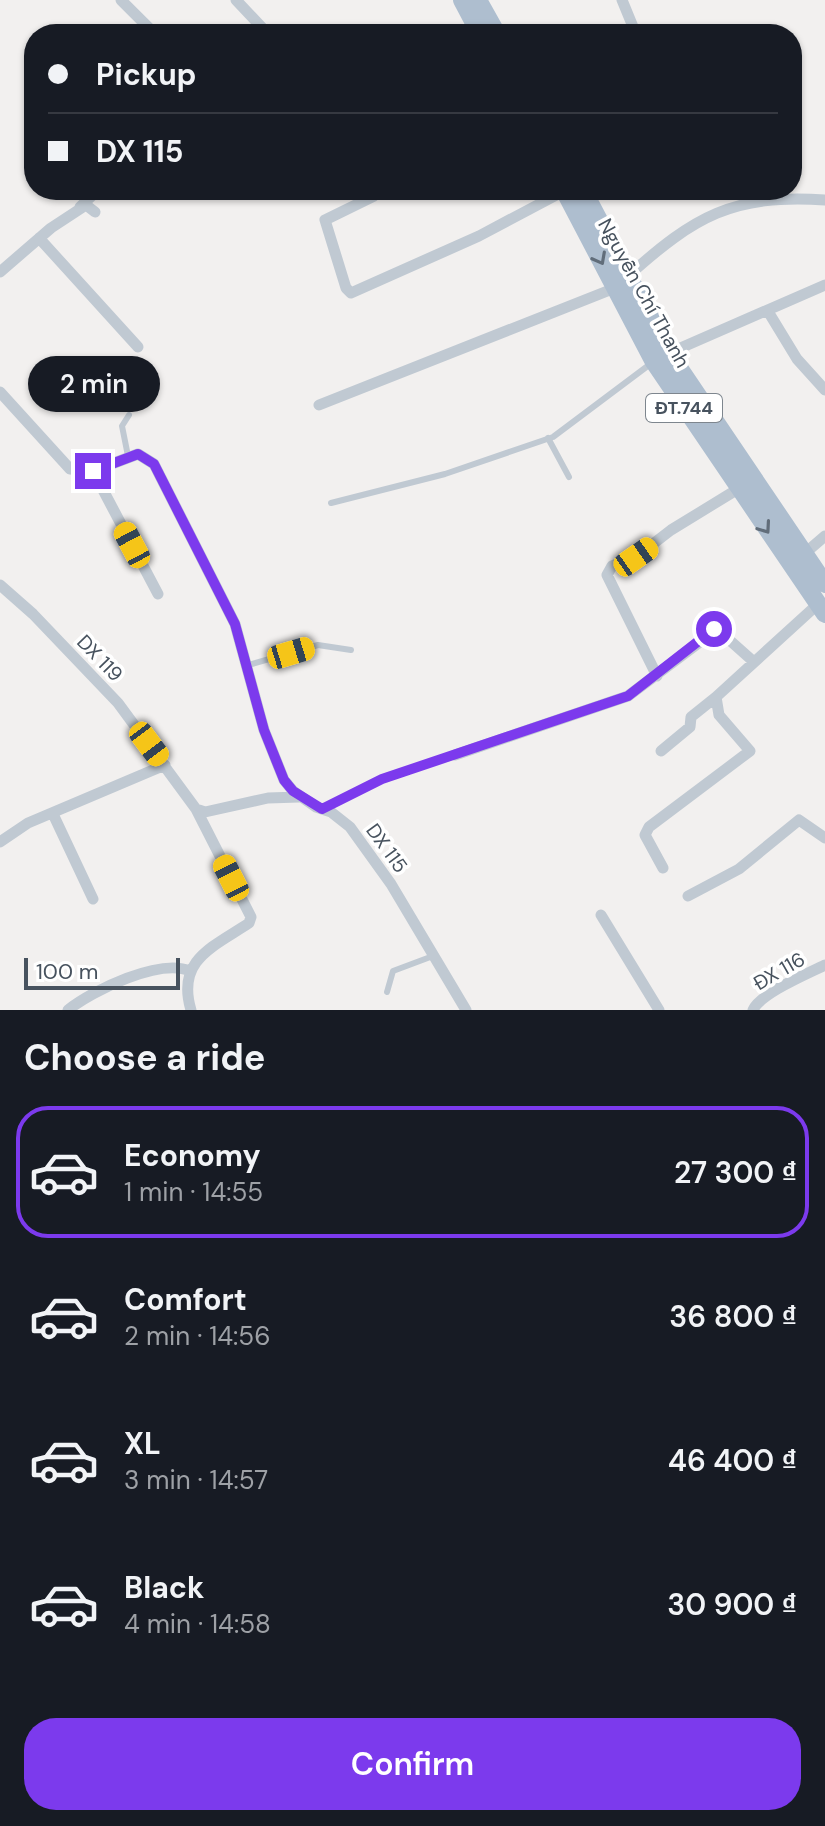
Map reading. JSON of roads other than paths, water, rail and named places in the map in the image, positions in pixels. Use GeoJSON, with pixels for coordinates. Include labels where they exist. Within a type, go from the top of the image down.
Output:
{"type":"FeatureCollection","features":[{"type":"Feature","properties":{"kind":"main road"},"geometry":{"type":"LineString","coordinates":[[462,0],[475,24]]}},
{"type":"Feature","properties":{"kind":"main road"},"geometry":{"type":"LineString","coordinates":[[478,0],[491,24]]}},
{"type":"Feature","properties":{"kind":"main road","name":"Nguyễn Chí Thanh"},"geometry":{"type":"LineString","coordinates":[[570,200],[622,282]]}},
{"type":"Feature","properties":{"kind":"main road","name":"Nguyễn Chí Thanh"},"geometry":{"type":"LineString","coordinates":[[587,200],[622,282],[661,358],[738,489],[822,609]]}},
{"type":"Feature","properties":{"kind":"main road","name":"Nguyễn Chí Thanh"},"geometry":{"type":"LineString","coordinates":[[661,358],[825,584]]}},
{"type":"Feature","properties":{"kind":"street"},"geometry":{"type":"LineString","coordinates":[[121,0],[145,24]]}},
{"type":"Feature","properties":{"kind":"street"},"geometry":{"type":"LineString","coordinates":[[236,0],[259,24]]}},
{"type":"Feature","properties":{"kind":"street"},"geometry":{"type":"LineString","coordinates":[[622,0],[632,24]]}},
{"type":"Feature","properties":{"kind":"street"},"geometry":{"type":"LineString","coordinates":[[802,198],[825,200]]}},
{"type":"Feature","properties":{"kind":"street"},"geometry":{"type":"LineString","coordinates":[[0,272],[87,200]]}},
{"type":"Feature","properties":{"kind":"street"},"geometry":{"type":"LineString","coordinates":[[366,200],[325,220],[346,288],[351,293],[479,236],[546,200]]}},
{"type":"Feature","properties":{"kind":"street"},"geometry":{"type":"LineString","coordinates":[[319,405],[622,282],[676,233],[702,217],[745,205],[781,200]]}},
{"type":"Feature","properties":{"kind":"street"},"geometry":{"type":"LineString","coordinates":[[80,207],[89,205],[95,212]]}},
{"type":"Feature","properties":{"kind":"street"},"geometry":{"type":"LineString","coordinates":[[39,238],[138,347]]}},
{"type":"Feature","properties":{"kind":"street"},"geometry":{"type":"LineString","coordinates":[[661,358],[743,318],[769,313],[825,285]]}},
{"type":"Feature","properties":{"kind":"street"},"geometry":{"type":"LineString","coordinates":[[769,313],[797,359],[825,390]]}},
{"type":"Feature","properties":{"kind":"street"},"geometry":{"type":"LineString","coordinates":[[0,392],[70,469],[93,471],[128,456]]}},
{"type":"Feature","properties":{"kind":"street","name":"DX 115"},"geometry":{"type":"LineString","coordinates":[[128,456],[138,454],[154,464],[235,624],[245,666],[284,780],[301,797],[350,827],[391,884],[466,1010]]}},
{"type":"Feature","properties":{"kind":"street"},"geometry":{"type":"LineString","coordinates":[[93,471],[158,594]]}},
{"type":"Feature","properties":{"kind":"street"},"geometry":{"type":"LineString","coordinates":[[657,676],[607,575],[612,566],[636,557],[671,530],[738,489]]}},
{"type":"Feature","properties":{"kind":"street"},"geometry":{"type":"LineString","coordinates":[[804,554],[825,536]]}},
{"type":"Feature","properties":{"kind":"street","name":"DX 119"},"geometry":{"type":"LineString","coordinates":[[0,585],[33,614],[118,703],[165,765],[196,809],[251,917],[249,923],[205,952],[190,971]]}},
{"type":"Feature","properties":{"kind":"street"},"geometry":{"type":"LineString","coordinates":[[661,751],[690,727],[691,717],[822,609]]}},
{"type":"Feature","properties":{"kind":"street"},"geometry":{"type":"LineString","coordinates":[[455,755],[619,700],[657,676],[717,629],[754,662]]}},
{"type":"Feature","properties":{"kind":"street"},"geometry":{"type":"LineString","coordinates":[[663,868],[645,835],[649,827],[750,751],[719,715],[716,697]]}},
{"type":"Feature","properties":{"kind":"street"},"geometry":{"type":"LineString","coordinates":[[0,842],[28,823],[165,765]]}},
{"type":"Feature","properties":{"kind":"street"},"geometry":{"type":"LineString","coordinates":[[196,809],[205,812],[268,798],[301,797]]}},
{"type":"Feature","properties":{"kind":"street"},"geometry":{"type":"LineString","coordinates":[[53,814],[93,899]]}},
{"type":"Feature","properties":{"kind":"street"},"geometry":{"type":"LineString","coordinates":[[688,896],[739,869],[799,820],[825,838]]}},
{"type":"Feature","properties":{"kind":"street"},"geometry":{"type":"LineString","coordinates":[[601,915],[659,1010]]}},
{"type":"Feature","properties":{"kind":"street","name":"ĐX 116"},"geometry":{"type":"LineString","coordinates":[[753,1010],[755,1005],[783,987],[825,965]]}},
{"type":"Feature","properties":{"kind":"street"},"geometry":{"type":"LineString","coordinates":[[68,1010],[93,991],[178,966],[190,971],[186,993],[191,1010]]}},
{"type":"Feature","properties":{"kind":"lane"},"geometry":{"type":"LineString","coordinates":[[744,200],[745,205]]}},
{"type":"Feature","properties":{"kind":"lane"},"geometry":{"type":"LineString","coordinates":[[331,503],[445,474],[548,438],[661,358]]}},
{"type":"Feature","properties":{"kind":"lane"},"geometry":{"type":"LineString","coordinates":[[128,456],[122,426],[129,415]]}},
{"type":"Feature","properties":{"kind":"lane"},"geometry":{"type":"LineString","coordinates":[[548,438],[569,477]]}},
{"type":"Feature","properties":{"kind":"lane"},"geometry":{"type":"LineString","coordinates":[[245,666],[318,645],[351,650]]}},
{"type":"Feature","properties":{"kind":"lane"},"geometry":{"type":"LineString","coordinates":[[322,809],[382,779],[455,755]]}},
{"type":"Feature","properties":{"kind":"lane"},"geometry":{"type":"LineString","coordinates":[[387,992],[393,971],[433,956]]}}]}
